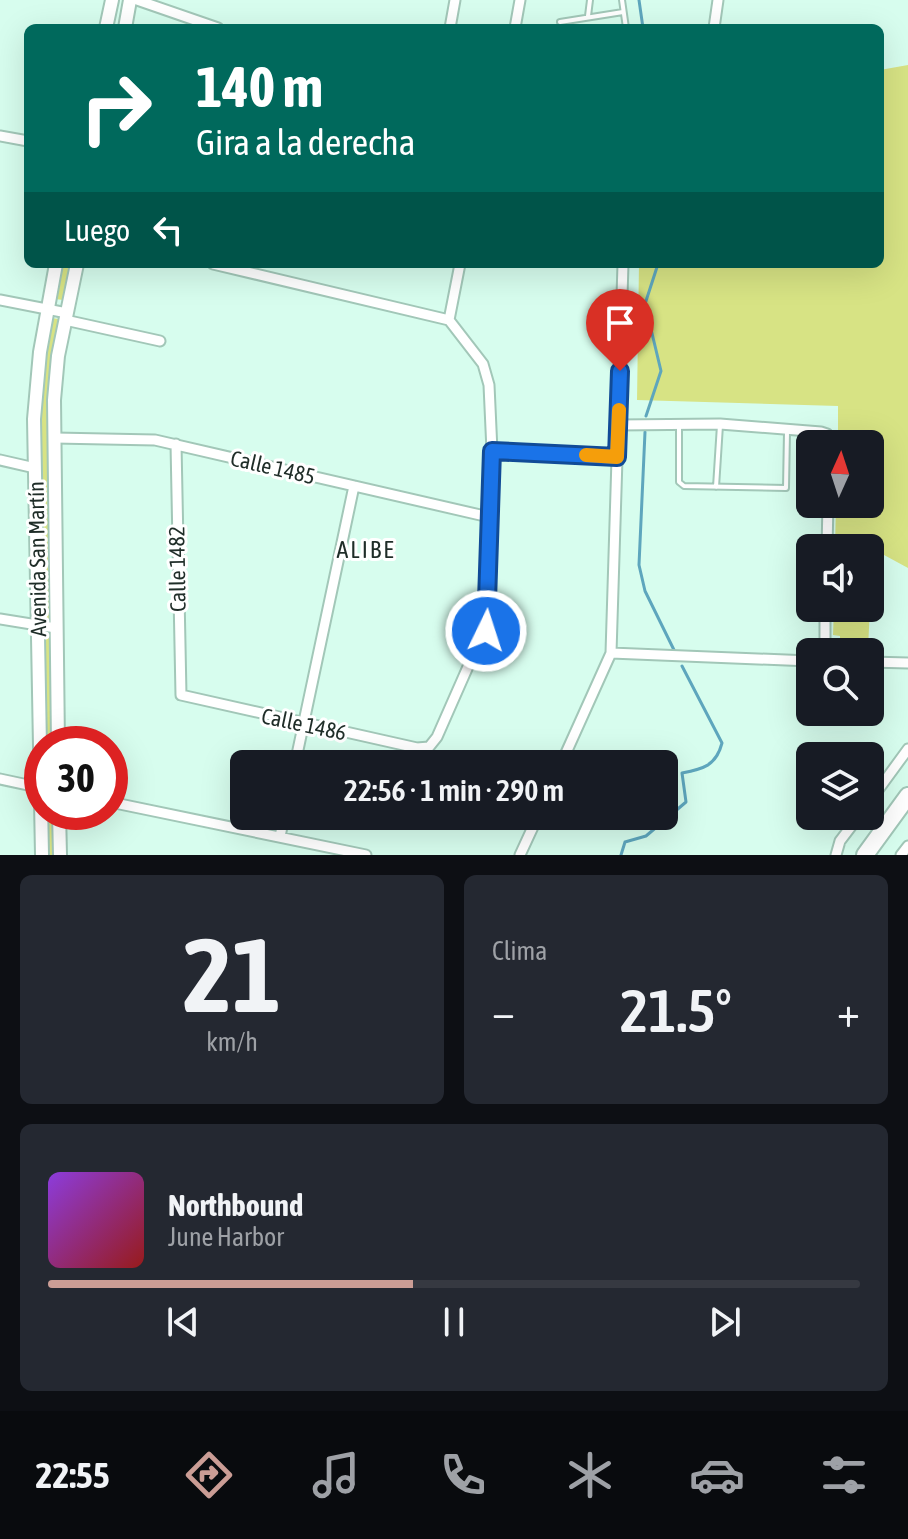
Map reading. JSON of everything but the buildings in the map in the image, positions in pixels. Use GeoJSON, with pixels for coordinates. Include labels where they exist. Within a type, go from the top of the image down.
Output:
{"type":"FeatureCollection","features":[{"type":"Feature","properties":{"kind":"highway"},"geometry":{"type":"LineString","coordinates":[[865,855],[908,796]]}},
{"type":"Feature","properties":{"kind":"street"},"geometry":{"type":"LineString","coordinates":[[107,24],[112,0]]}},
{"type":"Feature","properties":{"kind":"street"},"geometry":{"type":"LineString","coordinates":[[126,24],[130,0]]}},
{"type":"Feature","properties":{"kind":"street"},"geometry":{"type":"LineString","coordinates":[[137,0],[205,24]]}},
{"type":"Feature","properties":{"kind":"street"},"geometry":{"type":"LineString","coordinates":[[451,24],[455,0]]}},
{"type":"Feature","properties":{"kind":"street"},"geometry":{"type":"LineString","coordinates":[[516,24],[520,0]]}},
{"type":"Feature","properties":{"kind":"street"},"geometry":{"type":"LineString","coordinates":[[715,24],[718,0]]}},
{"type":"Feature","properties":{"kind":"street"},"geometry":{"type":"LineString","coordinates":[[0,136],[24,140]]}},
{"type":"Feature","properties":{"kind":"street","name":"Avenida San Martín"},"geometry":{"type":"LineString","coordinates":[[40,726],[36,383],[55,268]]}},
{"type":"Feature","properties":{"kind":"street","name":"Avenida San Martín"},"geometry":{"type":"LineString","coordinates":[[58,726],[55,385],[76,268]]}},
{"type":"Feature","properties":{"kind":"street"},"geometry":{"type":"LineString","coordinates":[[230,268],[449,320],[487,372],[492,451],[489,517]]}},
{"type":"Feature","properties":{"kind":"street"},"geometry":{"type":"LineString","coordinates":[[449,320],[459,268]]}},
{"type":"Feature","properties":{"kind":"street"},"geometry":{"type":"LineString","coordinates":[[567,750],[611,653],[623,268]]}},
{"type":"Feature","properties":{"kind":"street"},"geometry":{"type":"LineString","coordinates":[[0,300],[160,341]]}},
{"type":"Feature","properties":{"kind":"street"},"geometry":{"type":"LineString","coordinates":[[618,425],[720,424],[798,430]]}},
{"type":"Feature","properties":{"kind":"street","name":"Calle 1485"},"geometry":{"type":"LineString","coordinates":[[55,438],[155,440],[489,517]]}},
{"type":"Feature","properties":{"kind":"street","name":"Calle 1482"},"geometry":{"type":"LineString","coordinates":[[176,444],[181,695]]}},
{"type":"Feature","properties":{"kind":"street"},"geometry":{"type":"LineString","coordinates":[[492,451],[617,457]]}},
{"type":"Feature","properties":{"kind":"street"},"geometry":{"type":"LineString","coordinates":[[0,460],[35,468]]}},
{"type":"Feature","properties":{"kind":"street"},"geometry":{"type":"LineString","coordinates":[[298,750],[354,486]]}},
{"type":"Feature","properties":{"kind":"street","name":"Calle 1486"},"geometry":{"type":"LineString","coordinates":[[181,695],[417,748],[429,747],[437,737],[486,631],[489,517]]}},
{"type":"Feature","properties":{"kind":"street"},"geometry":{"type":"LineString","coordinates":[[0,619],[39,628],[56,628]]}},
{"type":"Feature","properties":{"kind":"street"},"geometry":{"type":"LineString","coordinates":[[611,653],[796,660]]}},
{"type":"Feature","properties":{"kind":"street"},"geometry":{"type":"LineString","coordinates":[[884,662],[908,663]]}},
{"type":"Feature","properties":{"kind":"street"},"geometry":{"type":"LineString","coordinates":[[884,782],[908,749]]}},
{"type":"Feature","properties":{"kind":"street"},"geometry":{"type":"LineString","coordinates":[[0,779],[24,784]]}},
{"type":"Feature","properties":{"kind":"street"},"geometry":{"type":"LineString","coordinates":[[128,806],[366,855]]}},
{"type":"Feature","properties":{"kind":"street","name":"Avenida San Martín"},"geometry":{"type":"LineString","coordinates":[[42,830],[42,855]]}},
{"type":"Feature","properties":{"kind":"street"},"geometry":{"type":"LineString","coordinates":[[59,830],[60,855]]}},
{"type":"Feature","properties":{"kind":"street"},"geometry":{"type":"LineString","coordinates":[[280,837],[281,830]]}},
{"type":"Feature","properties":{"kind":"street"},"geometry":{"type":"LineString","coordinates":[[520,855],[532,830]]}},
{"type":"Feature","properties":{"kind":"street"},"geometry":{"type":"LineString","coordinates":[[836,855],[840,841],[848,830]]}},
{"type":"Feature","properties":{"kind":"street"},"geometry":{"type":"LineString","coordinates":[[901,855],[908,846]]}},
{"type":"Feature","properties":{"kind":"lane"},"geometry":{"type":"LineString","coordinates":[[588,16],[590,0]]}},
{"type":"Feature","properties":{"kind":"lane"},"geometry":{"type":"LineString","coordinates":[[622,0],[625,24]]}},
{"type":"Feature","properties":{"kind":"lane"},"geometry":{"type":"LineString","coordinates":[[560,22],[623,12]]}},
{"type":"Feature","properties":{"kind":"lane"},"geometry":{"type":"LineString","coordinates":[[679,424],[679,482],[684,486],[786,488],[787,429]]}},
{"type":"Feature","properties":{"kind":"lane"},"geometry":{"type":"LineString","coordinates":[[716,487],[720,424]]}},
{"type":"Feature","properties":{"kind":"green space"},"geometry":{"type":"Polygon","coordinates":[[[908,65],[908,568],[884,555],[884,534],[835,534],[836,518],[884,518],[884,430],[838,430],[838,406],[637,400],[639,268],[884,268],[884,69],[908,65]]]}},
{"type":"Feature","properties":{"kind":"green space"},"geometry":{"type":"Polygon","coordinates":[[[61,268],[69,268],[63,300],[55,299],[61,268]]]}},
{"type":"Feature","properties":{"kind":"green space"},"geometry":{"type":"Polygon","coordinates":[[[51,318],[59,319],[48,417],[51,620],[47,622],[43,620],[40,468],[43,393],[51,318]]]}},
{"type":"Feature","properties":{"kind":"green space"},"geometry":{"type":"Polygon","coordinates":[[[833,622],[869,622],[868,638],[833,635],[833,622]]]}},
{"type":"Feature","properties":{"kind":"green space"},"geometry":{"type":"Polygon","coordinates":[[[47,635],[51,639],[53,726],[45,726],[43,639],[47,635]]]}},
{"type":"Feature","properties":{"kind":"green space"},"geometry":{"type":"Polygon","coordinates":[[[46,830],[54,830],[55,855],[46,855],[46,830]]]}},
{"type":"Feature","properties":{"kind":"waterway"},"geometry":{"type":"LineString","coordinates":[[639,0],[642,24]]}},
{"type":"Feature","properties":{"kind":"waterway"},"geometry":{"type":"LineString","coordinates":[[646,416],[661,371],[645,304],[657,268]]}},
{"type":"Feature","properties":{"kind":"waterway"},"geometry":{"type":"LineString","coordinates":[[645,432],[639,565],[645,591],[675,652]]}},
{"type":"Feature","properties":{"kind":"waterway"},"geometry":{"type":"LineString","coordinates":[[621,855],[625,842],[646,836],[686,802],[682,773],[708,765],[716,757],[722,743],[682,666]]}},
{"type":"Feature","properties":{"kind":"slow traffic"},"geometry":{"type":"LineString","coordinates":[[586,455],[617,457],[619,410]]}},
{"type":"Feature","properties":{"kind":"district","name":"ALIBE"},"geometry":{"type":"Point","coordinates":[366,549]}},
{"type":"Feature","properties":{"kind":"route"},"geometry":{"type":"LineString","coordinates":[[486,631],[489,619],[492,451],[617,457],[620,371]]}}]}
